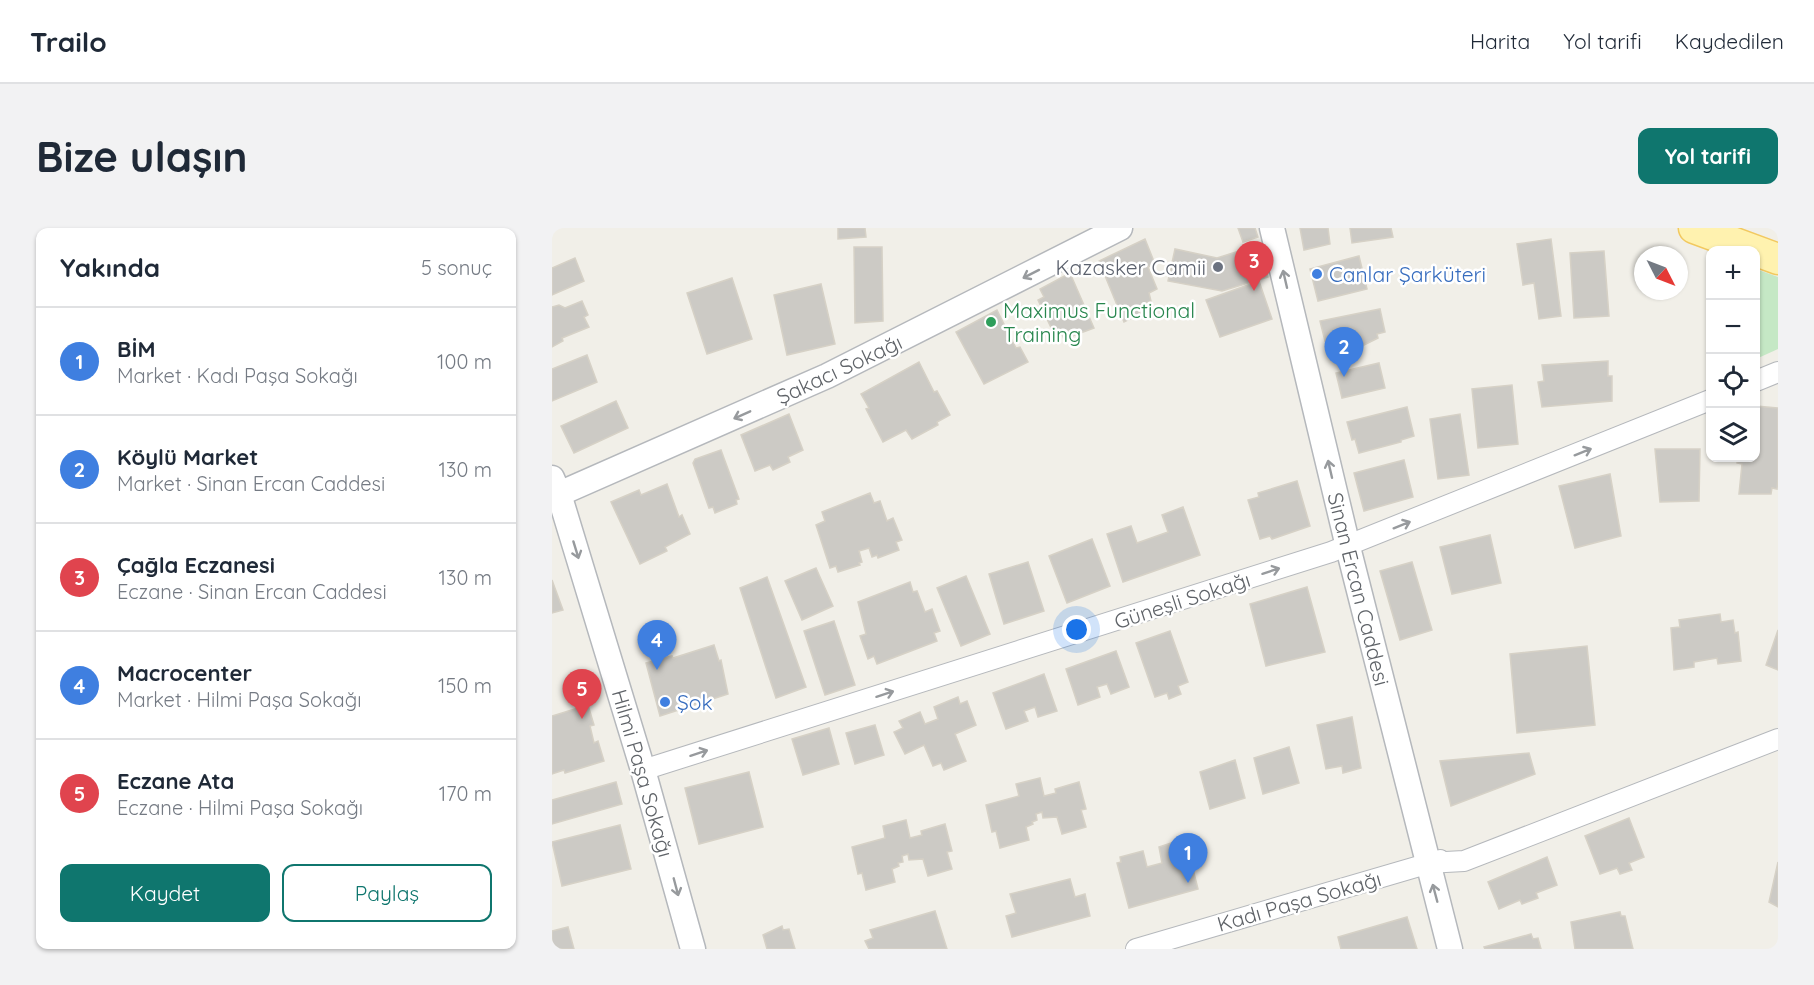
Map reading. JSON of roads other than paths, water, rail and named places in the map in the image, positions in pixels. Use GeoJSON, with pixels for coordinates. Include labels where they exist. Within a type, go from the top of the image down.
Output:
{"type":"FeatureCollection","features":[{"type":"Feature","properties":{"kind":"main road"},"geometry":{"type":"LineString","coordinates":[[1694,228],[1778,259]]}},
{"type":"Feature","properties":{"kind":"street","name":"Şakacı Sokağı"},"geometry":{"type":"LineString","coordinates":[[554,490],[827,376],[1120,228]]}},
{"type":"Feature","properties":{"kind":"street","name":"Sinan Ercan Caddesi"},"geometry":{"type":"LineString","coordinates":[[1272,228],[1348,546],[1450,949]]}},
{"type":"Feature","properties":{"kind":"street"},"geometry":{"type":"LineString","coordinates":[[1760,379],[1778,372]]}},
{"type":"Feature","properties":{"kind":"street","name":"Güneşli Sokağı"},"geometry":{"type":"LineString","coordinates":[[643,770],[1348,546],[1706,402]]}},
{"type":"Feature","properties":{"kind":"street","name":"Hilmi Paşa Sokağı"},"geometry":{"type":"LineString","coordinates":[[554,490],[643,770],[693,949]]}},
{"type":"Feature","properties":{"kind":"street","name":"Kadı Paşa Sokağı"},"geometry":{"type":"LineString","coordinates":[[1136,949],[1427,863],[1496,849],[1778,739]]}},
{"type":"Feature","properties":{"kind":"place","name":"Kazasker Camii"},"geometry":{"type":"Point","coordinates":[1218,267]}},
{"type":"Feature","properties":{"kind":"place","name":"Canlar Şarküteri"},"geometry":{"type":"Point","coordinates":[1317,274]}},
{"type":"Feature","properties":{"kind":"place","name":"Çağla Eczanesi"},"geometry":{"type":"Point","coordinates":[1254,291]}},
{"type":"Feature","properties":{"kind":"place","name":"Maximus Functional Training"},"geometry":{"type":"Point","coordinates":[991,322]}},
{"type":"Feature","properties":{"kind":"place","name":"Köylü Market"},"geometry":{"type":"Point","coordinates":[1344,377]}},
{"type":"Feature","properties":{"kind":"place","name":"Macrocenter"},"geometry":{"type":"Point","coordinates":[657,670]}},
{"type":"Feature","properties":{"kind":"place","name":"Şok"},"geometry":{"type":"Point","coordinates":[665,702]}},
{"type":"Feature","properties":{"kind":"place","name":"Eczane Ata"},"geometry":{"type":"Point","coordinates":[582,719]}},
{"type":"Feature","properties":{"kind":"place","name":"BİM"},"geometry":{"type":"Point","coordinates":[1188,883]}}]}
